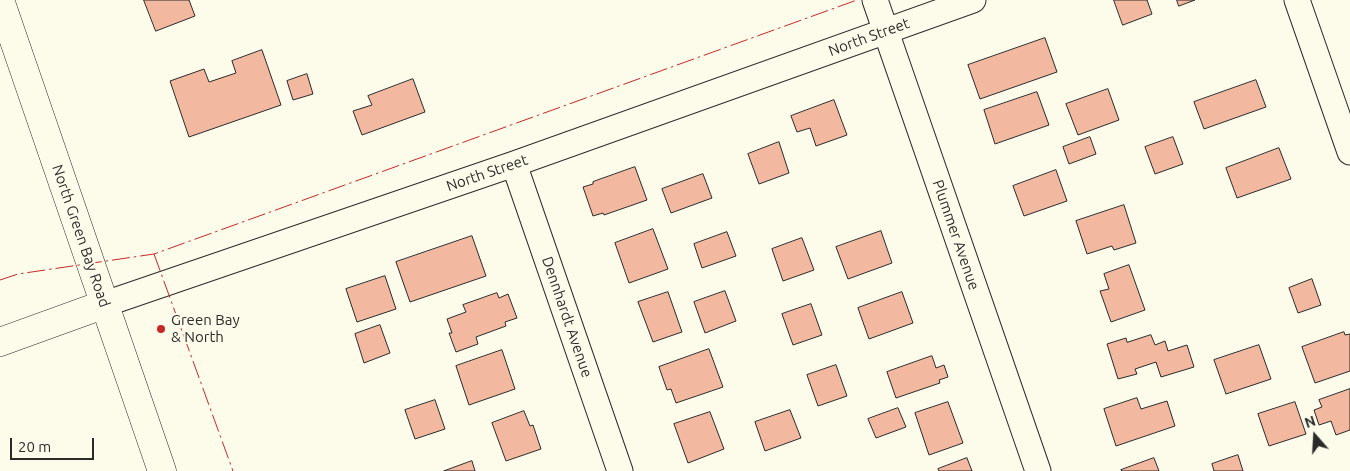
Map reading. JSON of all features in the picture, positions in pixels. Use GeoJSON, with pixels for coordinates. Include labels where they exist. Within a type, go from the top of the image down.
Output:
{"type":"FeatureCollection","features":[{"type":"Feature","properties":{"kind":"main road","name":"North Green Bay Road"},"geometry":{"type":"LineString","coordinates":[[0,0],[162,471]]}},
{"type":"Feature","properties":{"kind":"main road","name":"North Street"},"geometry":{"type":"LineString","coordinates":[[0,342],[105,304]]}},
{"type":"Feature","properties":{"kind":"street","name":"Plummer Avenue"},"geometry":{"type":"LineString","coordinates":[[875,0],[1038,471]]}},
{"type":"Feature","properties":{"kind":"street","name":"North Street"},"geometry":{"type":"LineString","coordinates":[[105,304],[514,164],[973,0]]}},
{"type":"Feature","properties":{"kind":"street"},"geometry":{"type":"LineString","coordinates":[[1297,0],[1350,152]]}},
{"type":"Feature","properties":{"kind":"street","name":"Dennhardt Avenue"},"geometry":{"type":"LineString","coordinates":[[514,164],[620,471]]}},
{"type":"Feature","properties":{"kind":"building"},"geometry":{"type":"Polygon","coordinates":[[[144,0],[189,0],[195,16],[156,31],[144,0]]]}},
{"type":"Feature","properties":{"kind":"building"},"geometry":{"type":"Polygon","coordinates":[[[1114,0],[1147,0],[1152,14],[1123,25],[1114,0]]]}},
{"type":"Feature","properties":{"kind":"building"},"geometry":{"type":"Polygon","coordinates":[[[1177,0],[1195,0],[1179,6],[1177,0]]]}},
{"type":"Feature","properties":{"kind":"building"},"geometry":{"type":"Polygon","coordinates":[[[1045,38],[1057,72],[980,99],[968,65],[1045,38]]]}},
{"type":"Feature","properties":{"kind":"building"},"geometry":{"type":"Polygon","coordinates":[[[262,50],[281,105],[189,137],[170,81],[204,69],[209,82],[236,73],[232,61],[262,50]]]}},
{"type":"Feature","properties":{"kind":"building"},"geometry":{"type":"Polygon","coordinates":[[[307,74],[313,94],[293,100],[287,81],[307,74]]]}},
{"type":"Feature","properties":{"kind":"building"},"geometry":{"type":"Polygon","coordinates":[[[413,79],[425,112],[362,135],[353,111],[372,105],[368,96],[413,79]]]}},
{"type":"Feature","properties":{"kind":"building"},"geometry":{"type":"Polygon","coordinates":[[[1256,80],[1266,107],[1204,129],[1194,102],[1256,80]]]}},
{"type":"Feature","properties":{"kind":"building"},"geometry":{"type":"Polygon","coordinates":[[[1108,89],[1119,120],[1078,135],[1066,104],[1108,89]]]}},
{"type":"Feature","properties":{"kind":"building"},"geometry":{"type":"Polygon","coordinates":[[[1037,92],[1049,125],[995,144],[984,110],[1037,92]]]}},
{"type":"Feature","properties":{"kind":"building"},"geometry":{"type":"Polygon","coordinates":[[[834,100],[847,135],[816,146],[810,128],[797,132],[791,116],[834,100]]]}},
{"type":"Feature","properties":{"kind":"building"},"geometry":{"type":"Polygon","coordinates":[[[1090,137],[1096,154],[1069,164],[1063,147],[1090,137]]]}},
{"type":"Feature","properties":{"kind":"building"},"geometry":{"type":"Polygon","coordinates":[[[1173,137],[1183,164],[1155,174],[1145,147],[1173,137]]]}},
{"type":"Feature","properties":{"kind":"building"},"geometry":{"type":"Polygon","coordinates":[[[779,142],[789,173],[759,184],[748,154],[779,142]]]}},
{"type":"Feature","properties":{"kind":"building"},"geometry":{"type":"Polygon","coordinates":[[[1279,148],[1291,179],[1237,198],[1226,168],[1279,148]]]}},
{"type":"Feature","properties":{"kind":"building"},"geometry":{"type":"Polygon","coordinates":[[[635,167],[647,200],[604,215],[603,213],[593,216],[583,187],[635,167]]]}},
{"type":"Feature","properties":{"kind":"building"},"geometry":{"type":"Polygon","coordinates":[[[1056,170],[1067,201],[1024,216],[1013,186],[1056,170]]]}},
{"type":"Feature","properties":{"kind":"building"},"geometry":{"type":"Polygon","coordinates":[[[703,174],[712,198],[671,213],[662,189],[703,174]]]}},
{"type":"Feature","properties":{"kind":"building"},"geometry":{"type":"Polygon","coordinates":[[[1124,205],[1136,243],[1114,250],[1112,246],[1087,254],[1076,221],[1124,205]]]}},
{"type":"Feature","properties":{"kind":"building"},"geometry":{"type":"Polygon","coordinates":[[[653,229],[668,269],[629,283],[615,243],[653,229]]]}},
{"type":"Feature","properties":{"kind":"building"},"geometry":{"type":"Polygon","coordinates":[[[881,231],[892,263],[848,279],[836,247],[881,231]]]}},
{"type":"Feature","properties":{"kind":"building"},"geometry":{"type":"Polygon","coordinates":[[[727,232],[736,256],[702,268],[694,244],[727,232]]]}},
{"type":"Feature","properties":{"kind":"building"},"geometry":{"type":"Polygon","coordinates":[[[472,236],[486,276],[410,302],[396,262],[472,236]]]}},
{"type":"Feature","properties":{"kind":"building"},"geometry":{"type":"Polygon","coordinates":[[[802,238],[814,270],[783,281],[772,249],[802,238]]]}},
{"type":"Feature","properties":{"kind":"building"},"geometry":{"type":"Polygon","coordinates":[[[1129,265],[1145,310],[1111,322],[1100,291],[1109,289],[1104,274],[1129,265]]]}},
{"type":"Feature","properties":{"kind":"building"},"geometry":{"type":"Polygon","coordinates":[[[385,276],[396,309],[357,322],[346,289],[385,276]]]}},
{"type":"Feature","properties":{"kind":"building"},"geometry":{"type":"Polygon","coordinates":[[[1312,279],[1321,305],[1298,313],[1289,288],[1312,279]]]}},
{"type":"Feature","properties":{"kind":"building"},"geometry":{"type":"Polygon","coordinates":[[[725,291],[736,321],[705,333],[694,302],[725,291]]]}},
{"type":"Feature","properties":{"kind":"building"},"geometry":{"type":"Polygon","coordinates":[[[668,292],[682,332],[653,342],[638,302],[668,292]]]}},
{"type":"Feature","properties":{"kind":"building"},"geometry":{"type":"Polygon","coordinates":[[[902,292],[913,323],[869,339],[858,308],[902,292]]]}},
{"type":"Feature","properties":{"kind":"building"},"geometry":{"type":"Polygon","coordinates":[[[497,293],[499,298],[508,294],[517,318],[505,322],[506,326],[476,337],[478,344],[456,352],[449,333],[452,333],[447,319],[466,312],[463,305],[497,293]]]}},
{"type":"Feature","properties":{"kind":"building"},"geometry":{"type":"Polygon","coordinates":[[[811,304],[822,335],[793,345],[782,314],[811,304]]]}},
{"type":"Feature","properties":{"kind":"building"},"geometry":{"type":"Polygon","coordinates":[[[380,325],[390,353],[364,363],[355,334],[380,325]]]}},
{"type":"Feature","properties":{"kind":"building"},"geometry":{"type":"Polygon","coordinates":[[[1344,332],[1345,335],[1350,334],[1350,371],[1315,383],[1302,347],[1344,332]]]}},
{"type":"Feature","properties":{"kind":"building"},"geometry":{"type":"Polygon","coordinates":[[[1151,335],[1155,345],[1165,341],[1168,351],[1187,345],[1194,367],[1161,377],[1156,362],[1135,369],[1137,374],[1118,379],[1107,344],[1126,338],[1127,342],[1151,335]]]}},
{"type":"Feature","properties":{"kind":"building"},"geometry":{"type":"Polygon","coordinates":[[[1259,345],[1271,379],[1226,394],[1214,360],[1259,345]]]}},
{"type":"Feature","properties":{"kind":"building"},"geometry":{"type":"Polygon","coordinates":[[[709,349],[723,387],[676,403],[671,389],[667,390],[659,367],[709,349]]]}},
{"type":"Feature","properties":{"kind":"building"},"geometry":{"type":"Polygon","coordinates":[[[502,350],[515,389],[469,405],[456,366],[502,350]]]}},
{"type":"Feature","properties":{"kind":"building"},"geometry":{"type":"Polygon","coordinates":[[[932,356],[936,368],[944,365],[948,377],[939,380],[940,383],[896,398],[887,372],[932,356]]]}},
{"type":"Feature","properties":{"kind":"building"},"geometry":{"type":"Polygon","coordinates":[[[836,365],[847,396],[818,406],[807,375],[836,365]]]}},
{"type":"Feature","properties":{"kind":"building"},"geometry":{"type":"Polygon","coordinates":[[[1350,389],[1350,430],[1336,435],[1331,421],[1319,425],[1314,410],[1322,407],[1319,400],[1350,389]]]}},
{"type":"Feature","properties":{"kind":"building"},"geometry":{"type":"Polygon","coordinates":[[[1137,398],[1141,409],[1167,401],[1175,426],[1116,446],[1104,409],[1137,398]]]}},
{"type":"Feature","properties":{"kind":"building"},"geometry":{"type":"Polygon","coordinates":[[[435,400],[445,429],[415,439],[405,410],[435,400]]]}},
{"type":"Feature","properties":{"kind":"building"},"geometry":{"type":"Polygon","coordinates":[[[948,402],[963,443],[929,455],[915,413],[948,402]]]}},
{"type":"Feature","properties":{"kind":"building"},"geometry":{"type":"Polygon","coordinates":[[[1295,402],[1306,434],[1269,446],[1258,414],[1295,402]]]}},
{"type":"Feature","properties":{"kind":"building"},"geometry":{"type":"Polygon","coordinates":[[[898,408],[906,427],[876,438],[868,419],[898,408]]]}},
{"type":"Feature","properties":{"kind":"building"},"geometry":{"type":"Polygon","coordinates":[[[790,410],[801,438],[765,451],[755,422],[790,410]]]}},
{"type":"Feature","properties":{"kind":"building"},"geometry":{"type":"Polygon","coordinates":[[[524,411],[530,426],[533,425],[541,449],[506,461],[492,423],[524,411]]]}},
{"type":"Feature","properties":{"kind":"building"},"geometry":{"type":"Polygon","coordinates":[[[710,412],[724,449],[688,463],[674,424],[710,412]]]}},
{"type":"Feature","properties":{"kind":"building"},"geometry":{"type":"Polygon","coordinates":[[[1238,455],[1243,471],[1214,471],[1212,464],[1238,455]]]}},
{"type":"Feature","properties":{"kind":"building"},"geometry":{"type":"Polygon","coordinates":[[[967,458],[972,471],[939,471],[938,469],[967,458]]]}},
{"type":"Feature","properties":{"kind":"building"},"geometry":{"type":"Polygon","coordinates":[[[1154,458],[1159,471],[1121,470],[1154,458]]]}},
{"type":"Feature","properties":{"kind":"building"},"geometry":{"type":"Polygon","coordinates":[[[472,461],[475,471],[444,471],[472,461]]]}},
{"type":"Feature","properties":{"kind":"power"},"geometry":{"type":"LineString","coordinates":[[0,280],[18,274],[154,254],[857,0]]}},
{"type":"Feature","properties":{"kind":"power"},"geometry":{"type":"LineString","coordinates":[[154,254],[233,471]]}},
{"type":"Feature","properties":{"kind":"place","name":"Green Bay & North"},"geometry":{"type":"Point","coordinates":[161,329]}}]}
